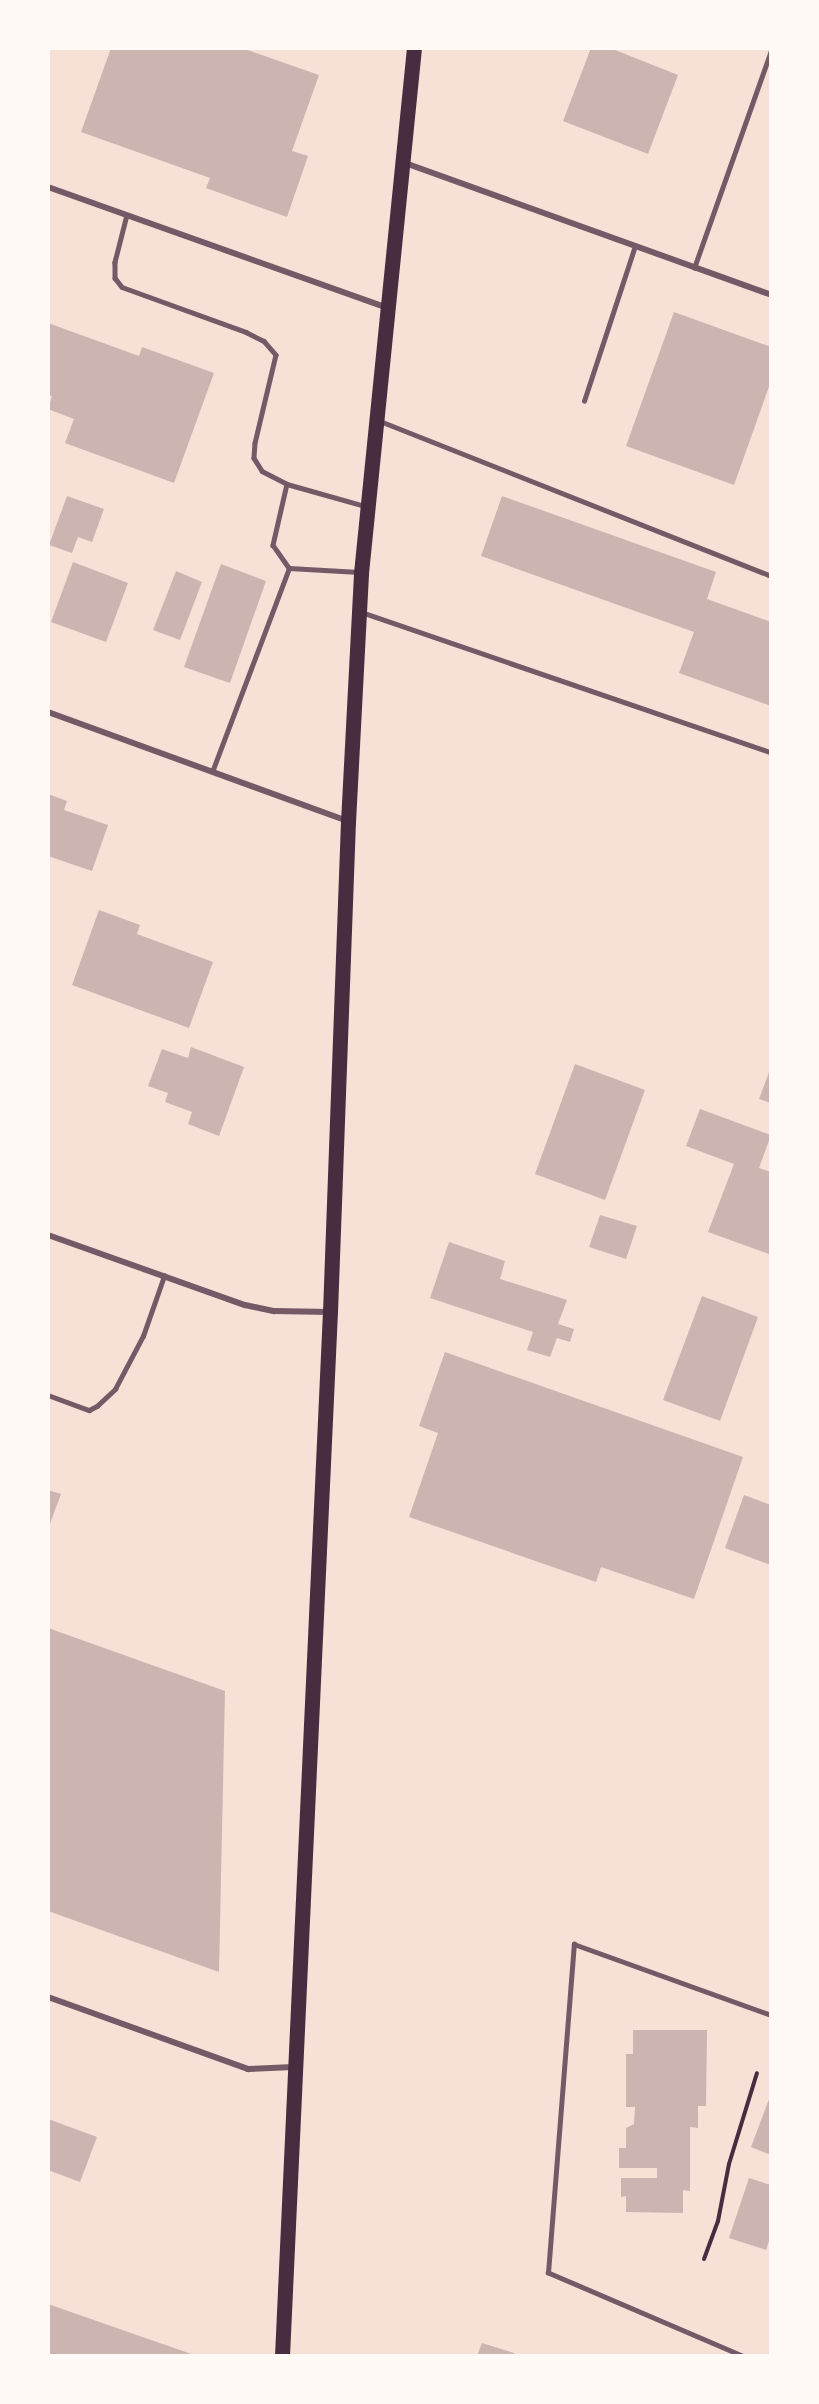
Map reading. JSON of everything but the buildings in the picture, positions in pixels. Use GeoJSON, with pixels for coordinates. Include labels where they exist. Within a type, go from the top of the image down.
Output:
{"type":"FeatureCollection","features":[{"type":"Feature","properties":{"kind":"main road"},"geometry":{"type":"LineString","coordinates":[[282,2356],[330,1312],[358,611],[414,48]]}},
{"type":"Feature","properties":{"kind":"street"},"geometry":{"type":"LineString","coordinates":[[404,163],[771,295]]}},
{"type":"Feature","properties":{"kind":"street"},"geometry":{"type":"LineString","coordinates":[[48,187],[389,308]]}},
{"type":"Feature","properties":{"kind":"street"},"geometry":{"type":"LineString","coordinates":[[48,712],[348,822]]}},
{"type":"Feature","properties":{"kind":"street"},"geometry":{"type":"LineString","coordinates":[[48,1234],[256,1308],[330,1312]]}},
{"type":"Feature","properties":{"kind":"street"},"geometry":{"type":"LineString","coordinates":[[48,1997],[248,2069],[297,2067]]}},
{"type":"Feature","properties":{"kind":"lane"},"geometry":{"type":"LineString","coordinates":[[694,268],[771,50]]}},
{"type":"Feature","properties":{"kind":"lane"},"geometry":{"type":"LineString","coordinates":[[127,215],[115,262],[115,278],[122,287],[246,332],[264,341],[276,355],[255,443],[254,458],[262,471],[286,484],[368,507]]}},
{"type":"Feature","properties":{"kind":"lane"},"geometry":{"type":"LineString","coordinates":[[584,401],[635,246]]}},
{"type":"Feature","properties":{"kind":"lane"},"geometry":{"type":"LineString","coordinates":[[377,419],[771,576]]}},
{"type":"Feature","properties":{"kind":"lane"},"geometry":{"type":"LineString","coordinates":[[286,484],[273,545],[289,568]]}},
{"type":"Feature","properties":{"kind":"lane"},"geometry":{"type":"LineString","coordinates":[[289,568],[361,573]]}},
{"type":"Feature","properties":{"kind":"lane"},"geometry":{"type":"LineString","coordinates":[[212,772],[289,568]]}},
{"type":"Feature","properties":{"kind":"lane"},"geometry":{"type":"LineString","coordinates":[[358,611],[771,752]]}},
{"type":"Feature","properties":{"kind":"lane"},"geometry":{"type":"LineString","coordinates":[[48,1395],[89,1410],[97,1406],[115,1389],[143,1336],[164,1276]]}},
{"type":"Feature","properties":{"kind":"lane"},"geometry":{"type":"LineString","coordinates":[[742,2356],[548,2273],[574,1944],[771,2015]]}},
{"type":"Feature","properties":{"kind":"path"},"geometry":{"type":"LineString","coordinates":[[704,2259],[718,2221],[729,2164],[757,2073]]}}]}
